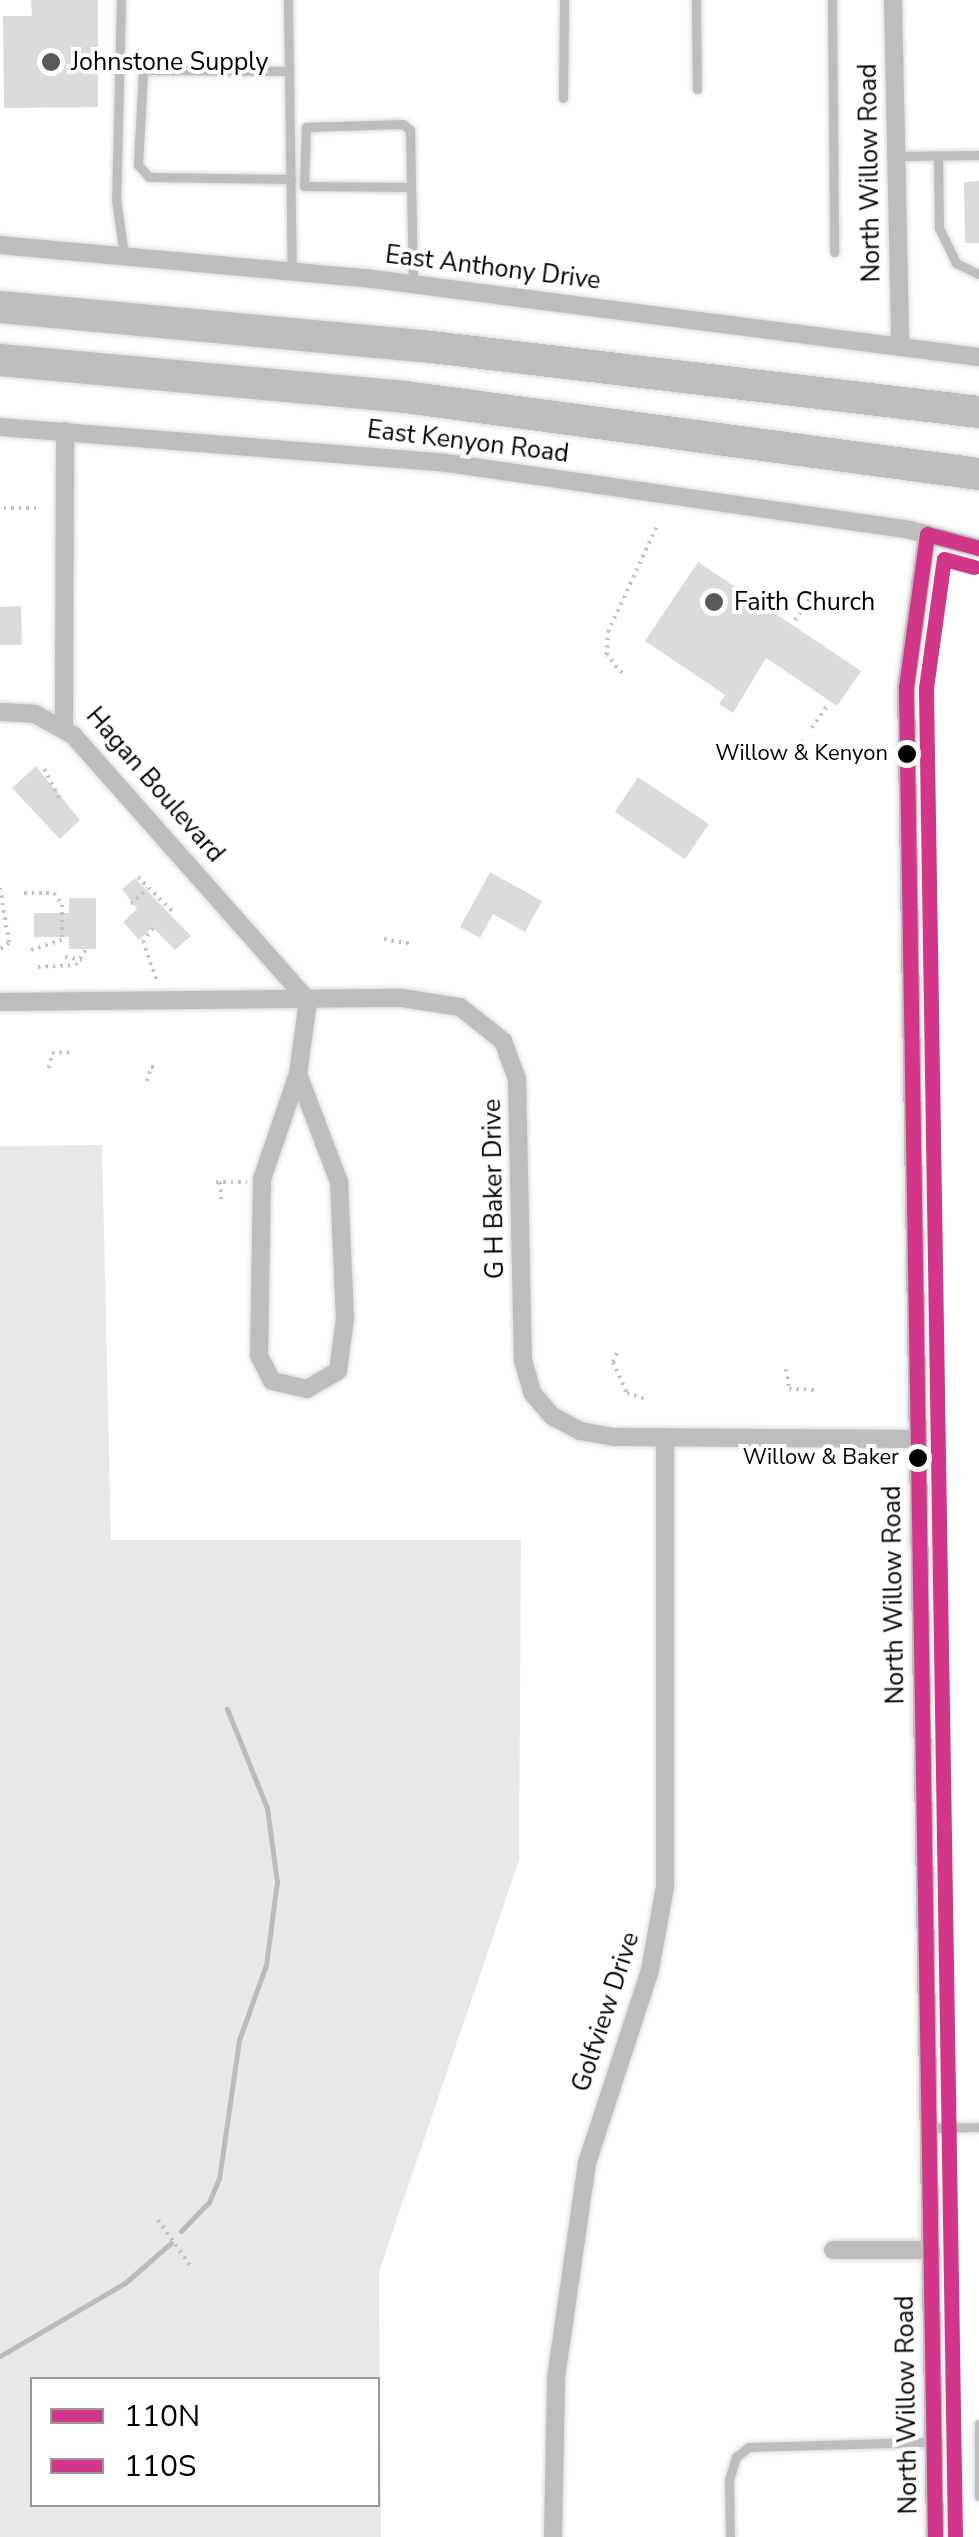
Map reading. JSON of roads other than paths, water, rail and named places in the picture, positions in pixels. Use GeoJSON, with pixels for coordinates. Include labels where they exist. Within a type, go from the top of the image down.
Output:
{"type":"FeatureCollection","features":[{"type":"Feature","properties":{"kind":"highway"},"geometry":{"type":"LineString","coordinates":[[0,307],[423,346],[979,412]]}},
{"type":"Feature","properties":{"kind":"highway"},"geometry":{"type":"LineString","coordinates":[[0,360],[405,397],[979,474]]}},
{"type":"Feature","properties":{"kind":"highway"},"geometry":{"type":"LineString","coordinates":[[697,380],[979,430]]}},
{"type":"Feature","properties":{"kind":"highway"},"geometry":{"type":"LineString","coordinates":[[856,458],[979,492]]}},
{"type":"Feature","properties":{"kind":"street","name":"North Willow Road"},"geometry":{"type":"LineString","coordinates":[[893,0],[900,346]]}},
{"type":"Feature","properties":{"kind":"street","name":"East Anthony Drive"},"geometry":{"type":"LineString","coordinates":[[0,245],[413,283],[979,358]]}},
{"type":"Feature","properties":{"kind":"street","name":"East Kenyon Road"},"geometry":{"type":"LineString","coordinates":[[0,427],[396,457],[926,534],[979,548]]}},
{"type":"Feature","properties":{"kind":"street","name":"Hagan Boulevard"},"geometry":{"type":"LineString","coordinates":[[66,431],[64,727],[308,1001]]}},
{"type":"Feature","properties":{"kind":"street","name":"North Willow Road"},"geometry":{"type":"LineString","coordinates":[[926,534],[906,687],[935,2537]]}},
{"type":"Feature","properties":{"kind":"street"},"geometry":{"type":"LineString","coordinates":[[0,712],[35,714],[64,727]]}},
{"type":"Feature","properties":{"kind":"street"},"geometry":{"type":"LineString","coordinates":[[298,1074],[339,1182],[344,1214],[343,1356],[338,1371],[320,1386],[272,1380],[260,1355],[262,1183],[298,1074],[308,1001]]}},
{"type":"Feature","properties":{"kind":"street","name":"G H Baker Drive"},"geometry":{"type":"LineString","coordinates":[[0,1002],[435,1001],[477,1016],[503,1041],[517,1079],[522,1350],[533,1394],[552,1416],[580,1431],[665,1439],[917,1439]]}},
{"type":"Feature","properties":{"kind":"street","name":"Golfview Drive"},"geometry":{"type":"LineString","coordinates":[[553,2537],[556,2378],[587,2163],[650,1970],[665,1887],[665,1439]]}},
{"type":"Feature","properties":{"kind":"street"},"geometry":{"type":"LineString","coordinates":[[833,2250],[929,2250]]}},
{"type":"Feature","properties":{"kind":"lane"},"geometry":{"type":"LineString","coordinates":[[121,0],[116,200],[124,254]]}},
{"type":"Feature","properties":{"kind":"lane"},"geometry":{"type":"LineString","coordinates":[[288,0],[292,270]]}},
{"type":"Feature","properties":{"kind":"lane"},"geometry":{"type":"LineString","coordinates":[[563,98],[564,0]]}},
{"type":"Feature","properties":{"kind":"lane"},"geometry":{"type":"LineString","coordinates":[[696,0],[698,89]]}},
{"type":"Feature","properties":{"kind":"lane"},"geometry":{"type":"LineString","coordinates":[[832,0],[834,252]]}},
{"type":"Feature","properties":{"kind":"lane"},"geometry":{"type":"LineString","coordinates":[[289,71],[143,70],[138,166],[149,177],[291,179]]}},
{"type":"Feature","properties":{"kind":"lane"},"geometry":{"type":"LineString","coordinates":[[411,187],[304,186],[306,126],[403,124],[410,130],[413,283]]}},
{"type":"Feature","properties":{"kind":"lane"},"geometry":{"type":"LineString","coordinates":[[896,156],[979,156]]}},
{"type":"Feature","properties":{"kind":"lane"},"geometry":{"type":"LineString","coordinates":[[938,156],[939,228],[956,263],[979,274]]}},
{"type":"Feature","properties":{"kind":"lane"},"geometry":{"type":"LineString","coordinates":[[929,2128],[979,2126]]}},
{"type":"Feature","properties":{"kind":"lane"},"geometry":{"type":"LineString","coordinates":[[979,2424],[979,2496]]}},
{"type":"Feature","properties":{"kind":"lane"},"geometry":{"type":"LineString","coordinates":[[730,2537],[729,2480],[736,2458],[749,2447],[931,2442]]}},
{"type":"Feature","properties":{"kind":"waterway"},"geometry":{"type":"LineString","coordinates":[[181,2231],[209,2202],[219,2179],[239,2040],[266,1965],[277,1882],[267,1808],[227,1709]]}},
{"type":"Feature","properties":{"kind":"waterway"},"geometry":{"type":"LineString","coordinates":[[0,2356],[125,2283],[171,2243]]}},
{"type":"Feature","properties":{"kind":"place","name":"Johnstone Supply"},"geometry":{"type":"Point","coordinates":[51,62]}},
{"type":"Feature","properties":{"kind":"place","name":"Faith Church"},"geometry":{"type":"Point","coordinates":[714,602]}},
{"type":"Feature","properties":{"kind":"place","name":"Willow & Kenyon"},"geometry":{"type":"Point","coordinates":[907,754]}},
{"type":"Feature","properties":{"kind":"place","name":"Willow & Baker"},"geometry":{"type":"Point","coordinates":[918,1458]}}]}
